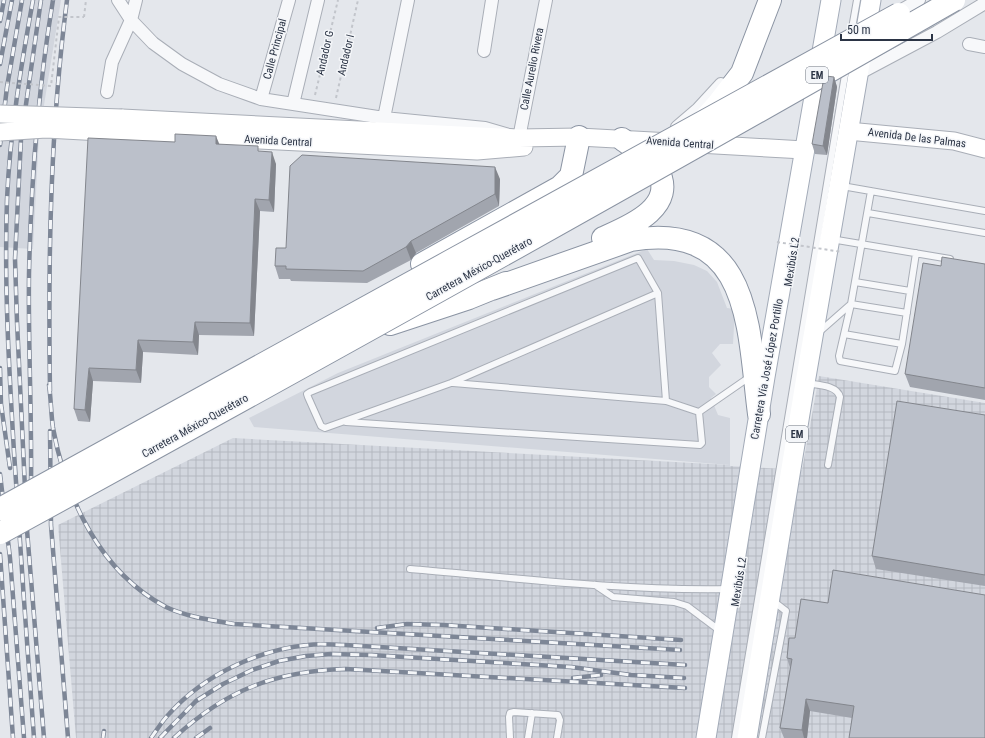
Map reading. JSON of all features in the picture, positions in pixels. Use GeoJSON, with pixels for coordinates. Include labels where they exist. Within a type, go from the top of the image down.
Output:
{"type":"FeatureCollection","features":[{"type":"Feature","properties":{"kind":"highway"},"geometry":{"type":"LineString","coordinates":[[696,127],[718,104],[742,73],[770,0]]}},
{"type":"Feature","properties":{"kind":"highway","name":"Carretera México-Querétaro"},"geometry":{"type":"LineString","coordinates":[[0,509],[925,0]]}},
{"type":"Feature","properties":{"kind":"highway","name":"Carretera México-Querétaro"},"geometry":{"type":"LineString","coordinates":[[0,533],[709,141],[954,0]]}},
{"type":"Feature","properties":{"kind":"highway"},"geometry":{"type":"LineString","coordinates":[[254,368],[310,326],[560,187],[571,176],[579,137]]}},
{"type":"Feature","properties":{"kind":"highway"},"geometry":{"type":"LineString","coordinates":[[492,289],[620,230],[652,211],[659,200],[662,182],[657,169],[622,139]]}},
{"type":"Feature","properties":{"kind":"highway"},"geometry":{"type":"LineString","coordinates":[[369,330],[469,298],[631,240],[653,237],[674,238],[702,247],[715,257],[726,269],[741,295],[748,323],[759,414]]}},
{"type":"Feature","properties":{"kind":"main road","name":"Carretera Vía José López Portillo"},"geometry":{"type":"LineString","coordinates":[[706,738],[759,414],[831,0]]}},
{"type":"Feature","properties":{"kind":"main road","name":"EM"},"geometry":{"type":"LineString","coordinates":[[747,738],[813,336],[836,246],[838,186],[871,0]]}},
{"type":"Feature","properties":{"kind":"street"},"geometry":{"type":"LineString","coordinates":[[118,0],[131,20],[153,43],[182,64],[219,84],[262,99],[384,118],[485,128],[518,138]]}},
{"type":"Feature","properties":{"kind":"street"},"geometry":{"type":"LineString","coordinates":[[107,92],[112,62],[131,20],[136,0]]}},
{"type":"Feature","properties":{"kind":"street","name":"Calle Principal"},"geometry":{"type":"LineString","coordinates":[[262,99],[289,0]]}},
{"type":"Feature","properties":{"kind":"street"},"geometry":{"type":"LineString","coordinates":[[293,104],[318,0]]}},
{"type":"Feature","properties":{"kind":"street"},"geometry":{"type":"LineString","coordinates":[[384,118],[408,0]]}},
{"type":"Feature","properties":{"kind":"street"},"geometry":{"type":"LineString","coordinates":[[484,51],[492,0]]}},
{"type":"Feature","properties":{"kind":"street","name":"Calle Aurelio Rivera"},"geometry":{"type":"LineString","coordinates":[[518,138],[546,0]]}},
{"type":"Feature","properties":{"kind":"street"},"geometry":{"type":"LineString","coordinates":[[652,141],[665,135],[688,119],[718,87],[736,63],[744,46],[760,0]]}},
{"type":"Feature","properties":{"kind":"street"},"geometry":{"type":"LineString","coordinates":[[866,26],[876,24],[919,0]]}},
{"type":"Feature","properties":{"kind":"street"},"geometry":{"type":"LineString","coordinates":[[858,74],[937,32],[985,3]]}},
{"type":"Feature","properties":{"kind":"street"},"geometry":{"type":"LineString","coordinates":[[969,44],[985,47]]}},
{"type":"Feature","properties":{"kind":"street","name":"Avenida Central"},"geometry":{"type":"LineString","coordinates":[[0,114],[121,126],[478,151],[537,145],[555,138]]}},
{"type":"Feature","properties":{"kind":"street","name":"Avenida Central"},"geometry":{"type":"LineString","coordinates":[[5,133],[46,129],[121,126],[518,138],[579,137],[804,150]]}},
{"type":"Feature","properties":{"kind":"street","name":"Avenida De las Palmas"},"geometry":{"type":"LineString","coordinates":[[848,131],[954,141],[985,149]]}},
{"type":"Feature","properties":{"kind":"lane","name":"Mexibús L2"},"geometry":{"type":"LineString","coordinates":[[791,271],[838,0]]}},
{"type":"Feature","properties":{"kind":"lane"},"geometry":{"type":"LineString","coordinates":[[849,47],[857,0]]}},
{"type":"Feature","properties":{"kind":"lane","name":"Mexibús L2"},"geometry":{"type":"LineString","coordinates":[[735,738],[848,55]]}},
{"type":"Feature","properties":{"kind":"lane"},"geometry":{"type":"LineString","coordinates":[[838,186],[985,211]]}},
{"type":"Feature","properties":{"kind":"lane"},"geometry":{"type":"LineString","coordinates":[[871,191],[851,304],[839,356],[840,361],[895,371],[902,344],[916,253]]}},
{"type":"Feature","properties":{"kind":"lane"},"geometry":{"type":"LineString","coordinates":[[868,213],[985,233]]}},
{"type":"Feature","properties":{"kind":"lane"},"geometry":{"type":"LineString","coordinates":[[836,246],[862,244],[954,259]]}},
{"type":"Feature","properties":{"kind":"lane"},"geometry":{"type":"LineString","coordinates":[[658,293],[451,383],[323,428],[308,394],[638,258],[658,293],[666,401]]}},
{"type":"Feature","properties":{"kind":"lane"},"geometry":{"type":"LineString","coordinates":[[855,282],[910,291]]}},
{"type":"Feature","properties":{"kind":"lane"},"geometry":{"type":"LineString","coordinates":[[813,336],[822,332],[851,304]]}},
{"type":"Feature","properties":{"kind":"lane"},"geometry":{"type":"LineString","coordinates":[[851,304],[907,313]]}},
{"type":"Feature","properties":{"kind":"lane"},"geometry":{"type":"LineString","coordinates":[[844,334],[902,344]]}},
{"type":"Feature","properties":{"kind":"lane"},"geometry":{"type":"LineString","coordinates":[[699,412],[754,374]]}},
{"type":"Feature","properties":{"kind":"lane"},"geometry":{"type":"LineString","coordinates":[[451,383],[666,401],[699,412]]}},
{"type":"Feature","properties":{"kind":"lane"},"geometry":{"type":"LineString","coordinates":[[805,383],[835,388],[839,392],[840,397],[828,465]]}},
{"type":"Feature","properties":{"kind":"lane"},"geometry":{"type":"LineString","coordinates":[[342,422],[700,445],[702,443],[699,412]]}},
{"type":"Feature","properties":{"kind":"lane"},"geometry":{"type":"LineString","coordinates":[[410,569],[594,584],[676,589],[730,589]]}},
{"type":"Feature","properties":{"kind":"lane"},"geometry":{"type":"LineString","coordinates":[[594,584],[613,597],[674,602],[687,606],[723,633]]}},
{"type":"Feature","properties":{"kind":"lane"},"geometry":{"type":"LineString","coordinates":[[762,738],[786,611],[770,598]]}},
{"type":"Feature","properties":{"kind":"lane"},"geometry":{"type":"LineString","coordinates":[[510,738],[510,713],[558,715],[560,720],[556,738]]}},
{"type":"Feature","properties":{"kind":"lane"},"geometry":{"type":"LineString","coordinates":[[528,738],[532,713]]}},
{"type":"Feature","properties":{"kind":"path"},"geometry":{"type":"LineString","coordinates":[[0,82],[51,86],[59,17],[84,17],[86,0]]}},
{"type":"Feature","properties":{"kind":"path","name":"Andador G"},"geometry":{"type":"LineString","coordinates":[[313,106],[338,0]]}},
{"type":"Feature","properties":{"kind":"path","name":"Andador I"},"geometry":{"type":"LineString","coordinates":[[334,109],[358,0]]}},
{"type":"Feature","properties":{"kind":"path"},"geometry":{"type":"LineString","coordinates":[[777,242],[836,246]]}},
{"type":"Feature","properties":{"kind":"shaded area"},"geometry":{"type":"Polygon","coordinates":[[[0,0],[61,0],[39,136],[33,249],[0,247],[0,0]]]}},
{"type":"Feature","properties":{"kind":"shaded area"},"geometry":{"type":"Polygon","coordinates":[[[647,249],[654,260],[674,261],[694,265],[707,271],[717,282],[727,308],[735,309],[733,344],[720,344],[712,353],[721,365],[709,377],[709,387],[716,394],[711,398],[718,415],[730,418],[730,465],[254,427],[249,418],[338,373],[647,249]]]}},
{"type":"Feature","properties":{"kind":"shaded area"},"geometry":{"type":"Polygon","coordinates":[[[819,376],[985,403],[985,738],[76,738],[58,525],[233,438],[802,470],[819,376]]]}},
{"type":"Feature","properties":{"kind":"building"},"geometry":{"type":"Polygon","coordinates":[[[824,77],[834,77],[823,146],[812,144],[824,77]]]}},
{"type":"Feature","properties":{"kind":"building"},"geometry":{"type":"Polygon","coordinates":[[[175,134],[216,136],[216,144],[258,146],[258,151],[272,152],[269,200],[255,199],[250,323],[195,322],[193,342],[138,340],[136,370],[89,368],[85,410],[74,409],[88,138],[175,142],[175,134]]]}},
{"type":"Feature","properties":{"kind":"building"},"geometry":{"type":"Polygon","coordinates":[[[302,155],[495,167],[495,194],[411,241],[406,247],[363,271],[286,269],[286,266],[275,266],[276,248],[286,248],[290,166],[302,155]]]}},
{"type":"Feature","properties":{"kind":"building"},"geometry":{"type":"Polygon","coordinates":[[[942,257],[985,264],[985,388],[905,374],[923,263],[941,266],[942,257]]]}},
{"type":"Feature","properties":{"kind":"building"},"geometry":{"type":"Polygon","coordinates":[[[897,401],[985,415],[985,575],[872,556],[897,401]]]}},
{"type":"Feature","properties":{"kind":"building"},"geometry":{"type":"Polygon","coordinates":[[[833,570],[985,595],[985,738],[849,738],[854,706],[806,699],[802,730],[780,728],[792,659],[787,658],[789,638],[795,638],[801,599],[828,603],[833,570]]]}},
{"type":"Feature","properties":{"kind":"railway"},"geometry":{"type":"LineString","coordinates":[[0,21],[4,0]]}},
{"type":"Feature","properties":{"kind":"railway"},"geometry":{"type":"LineString","coordinates":[[0,64],[12,0]]}},
{"type":"Feature","properties":{"kind":"railway"},"geometry":{"type":"LineString","coordinates":[[0,145],[7,87],[22,0]]}},
{"type":"Feature","properties":{"kind":"railway"},"geometry":{"type":"LineString","coordinates":[[33,0],[13,124],[8,174],[6,263],[12,420],[34,738]]}},
{"type":"Feature","properties":{"kind":"railway"},"geometry":{"type":"LineString","coordinates":[[41,0],[21,139],[15,259],[27,530],[44,738]]}},
{"type":"Feature","properties":{"kind":"railway"},"geometry":{"type":"LineString","coordinates":[[31,485],[29,300],[31,205],[39,102],[53,0]]}},
{"type":"Feature","properties":{"kind":"railway"},"geometry":{"type":"LineString","coordinates":[[50,391],[49,293],[51,195],[61,49],[67,0]]}},
{"type":"Feature","properties":{"kind":"railway"},"geometry":{"type":"LineString","coordinates":[[0,368],[1,404],[10,468]]}},
{"type":"Feature","properties":{"kind":"railway"},"geometry":{"type":"LineString","coordinates":[[49,385],[53,428],[59,455],[77,507],[105,554],[122,574],[143,592],[166,607],[199,618],[234,624],[680,650]]}},
{"type":"Feature","properties":{"kind":"railway"},"geometry":{"type":"LineString","coordinates":[[50,431],[51,525],[68,738]]}},
{"type":"Feature","properties":{"kind":"railway"},"geometry":{"type":"LineString","coordinates":[[0,474],[10,558],[24,738]]}},
{"type":"Feature","properties":{"kind":"railway"},"geometry":{"type":"LineString","coordinates":[[0,554],[13,738]]}},
{"type":"Feature","properties":{"kind":"railway"},"geometry":{"type":"LineString","coordinates":[[377,628],[407,624],[443,625],[681,640]]}},
{"type":"Feature","properties":{"kind":"railway"},"geometry":{"type":"LineString","coordinates":[[151,738],[166,717],[183,700],[198,687],[215,676],[232,667],[270,652],[308,645],[345,645],[685,665]]}},
{"type":"Feature","properties":{"kind":"railway"},"geometry":{"type":"LineString","coordinates":[[160,738],[196,701],[223,684],[252,670],[279,661],[306,656],[331,654],[371,655],[571,667],[631,675],[684,678]]}},
{"type":"Feature","properties":{"kind":"railway"},"geometry":{"type":"LineString","coordinates":[[174,738],[193,721],[213,707],[253,686],[296,674],[320,671],[346,669],[685,688]]}},
{"type":"Feature","properties":{"kind":"railway"},"geometry":{"type":"LineString","coordinates":[[573,678],[601,675]]}},
{"type":"Feature","properties":{"kind":"railway"},"geometry":{"type":"LineString","coordinates":[[196,738],[210,728]]}},
{"type":"Feature","properties":{"kind":"railway"},"geometry":{"type":"LineString","coordinates":[[103,738],[104,731]]}}]}
